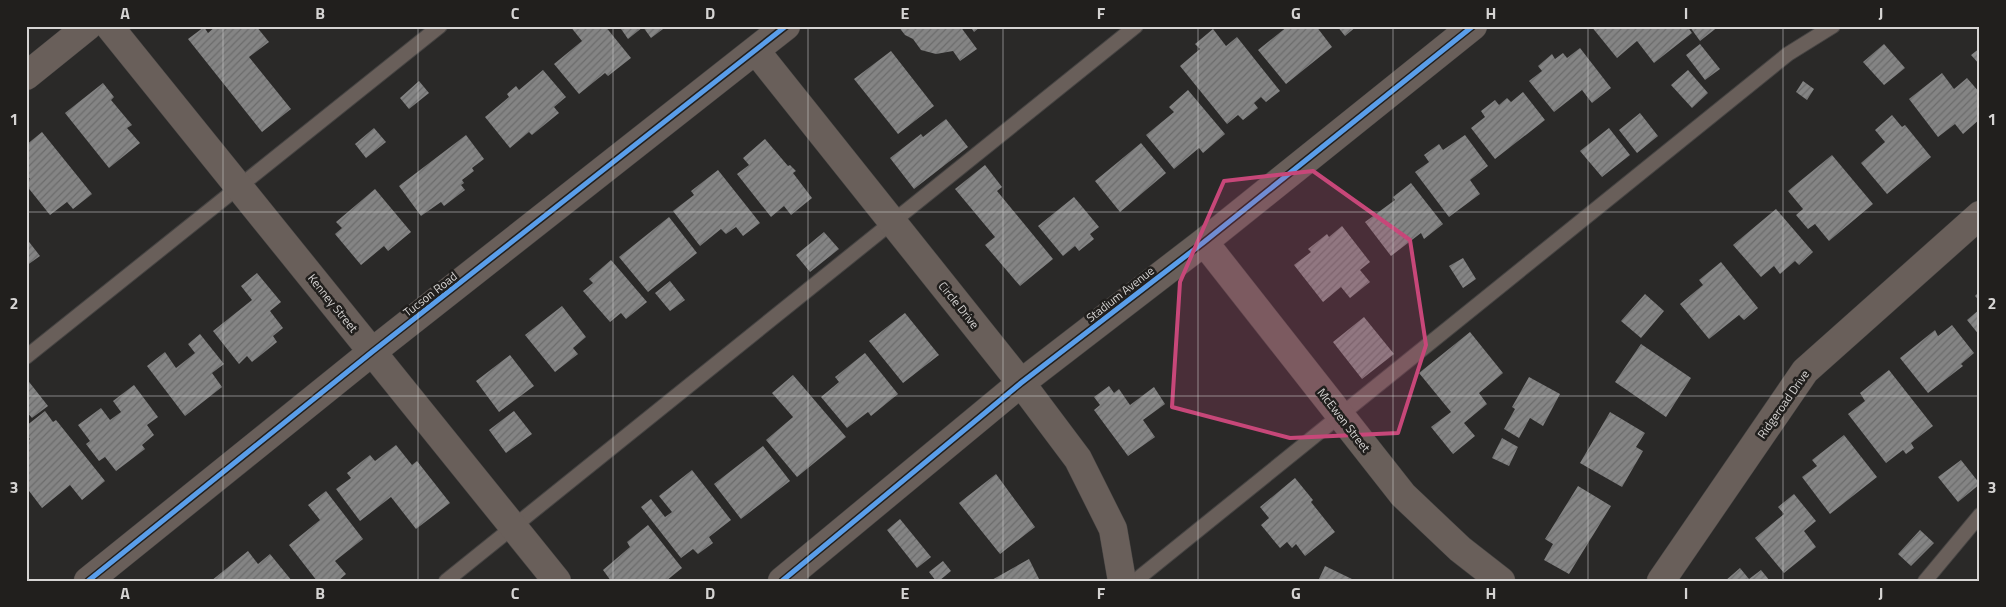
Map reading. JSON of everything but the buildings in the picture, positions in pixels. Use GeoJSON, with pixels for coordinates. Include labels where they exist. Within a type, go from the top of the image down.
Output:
{"type":"FeatureCollection","features":[{"type":"Feature","properties":{"kind":"street"},"geometry":{"type":"LineString","coordinates":[[26,76],[88,26]]}},
{"type":"Feature","properties":{"kind":"street","name":"Kenney Street"},"geometry":{"type":"LineString","coordinates":[[109,26],[557,581]]}},
{"type":"Feature","properties":{"kind":"street","name":"Tucson Road"},"geometry":{"type":"LineString","coordinates":[[88,581],[372,352],[756,52],[786,26]]}},
{"type":"Feature","properties":{"kind":"street","name":"Stadium Avenue"},"geometry":{"type":"LineString","coordinates":[[782,581],[1021,383],[1204,242],[1473,26]]}},
{"type":"Feature","properties":{"kind":"street","name":"Circle Drive"},"geometry":{"type":"LineString","coordinates":[[756,52],[1021,383],[1078,459],[1113,529],[1122,581]]}},
{"type":"Feature","properties":{"kind":"street","name":"Ridgeroad Drive"},"geometry":{"type":"LineString","coordinates":[[1661,581],[1805,371],[1980,215]]}},
{"type":"Feature","properties":{"kind":"street","name":"McEwen Street"},"geometry":{"type":"LineString","coordinates":[[1204,242],[1403,495],[1460,549],[1501,581]]}},
{"type":"Feature","properties":{"kind":"lane"},"geometry":{"type":"LineString","coordinates":[[26,356],[440,26]]}},
{"type":"Feature","properties":{"kind":"lane"},"geometry":{"type":"LineString","coordinates":[[446,581],[1136,26]]}},
{"type":"Feature","properties":{"kind":"lane"},"geometry":{"type":"LineString","coordinates":[[1135,581],[1788,54],[1834,26]]}},
{"type":"Feature","properties":{"kind":"lane"},"geometry":{"type":"LineString","coordinates":[[1925,581],[1980,515]]}},
{"type":"Feature","properties":{"kind":"highlighted area"},"geometry":{"type":"Polygon","coordinates":[[[1313,171],[1410,240],[1426,345],[1398,433],[1290,438],[1172,407],[1180,282],[1224,181],[1313,171]]]}},
{"type":"Feature","properties":{"kind":"cycle path"},"geometry":{"type":"LineString","coordinates":[[88,581],[372,352],[786,26]]}},
{"type":"Feature","properties":{"kind":"cycle path"},"geometry":{"type":"LineString","coordinates":[[782,581],[1021,383],[1204,242],[1473,26]]}}]}
